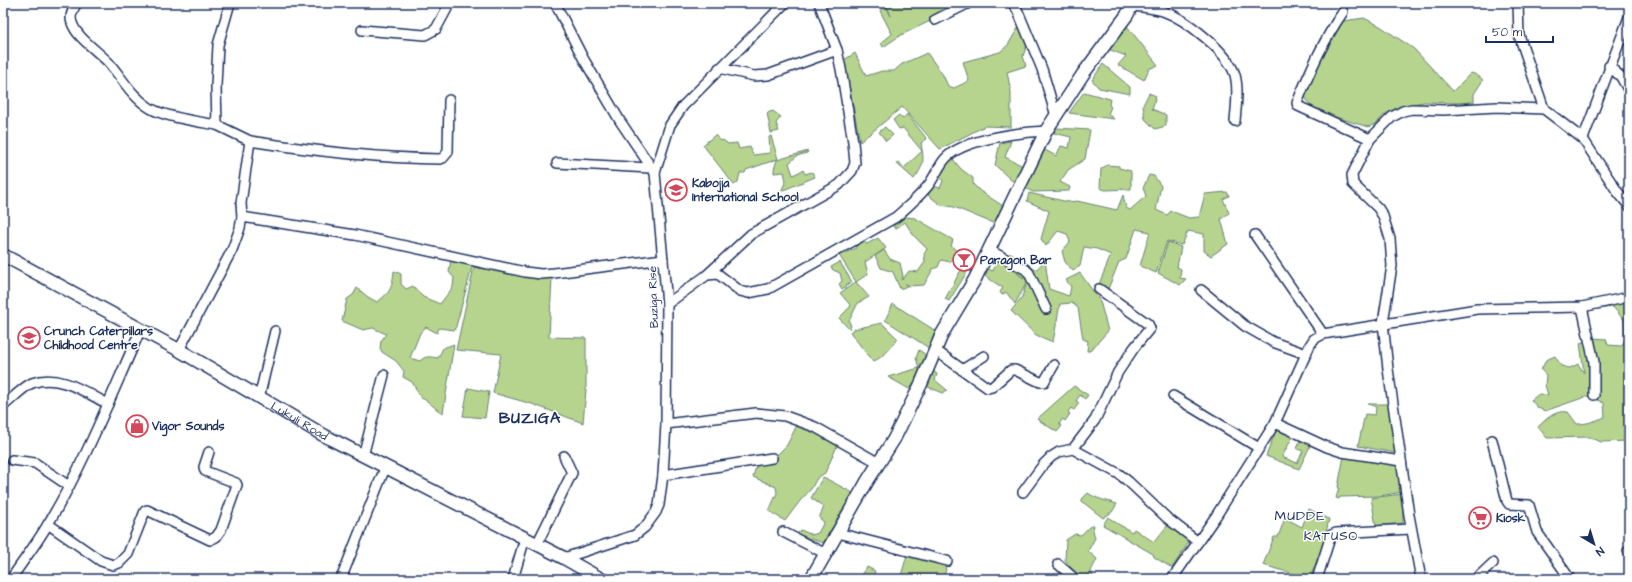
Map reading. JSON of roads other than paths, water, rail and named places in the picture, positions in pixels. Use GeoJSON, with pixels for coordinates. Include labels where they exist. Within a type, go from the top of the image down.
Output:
{"type":"FeatureCollection","features":[{"type":"Feature","properties":{"kind":"street"},"geometry":{"type":"LineString","coordinates":[[76,3],[71,19],[74,28],[108,63],[143,103],[151,109],[179,118],[217,125],[250,141],[303,150],[395,158],[440,159],[443,158],[448,152],[449,100]]}},
{"type":"Feature","properties":{"kind":"street"},"geometry":{"type":"LineString","coordinates":[[217,125],[216,86],[218,45],[230,3]]}},
{"type":"Feature","properties":{"kind":"street"},"geometry":{"type":"LineString","coordinates":[[362,30],[425,35],[436,29],[450,3]]}},
{"type":"Feature","properties":{"kind":"street","name":"Buziga Rise"},"geometry":{"type":"LineString","coordinates":[[555,3],[583,58],[620,121],[652,170],[664,258],[667,304],[666,424],[663,475],[659,505],[645,527],[635,535],[564,558]]}},
{"type":"Feature","properties":{"kind":"street"},"geometry":{"type":"LineString","coordinates":[[557,163],[652,170],[670,125],[683,106],[785,3]]}},
{"type":"Feature","properties":{"kind":"street"},"geometry":{"type":"LineString","coordinates":[[667,304],[707,274],[751,234],[839,185],[852,171],[855,163],[853,142],[837,50],[819,3]]}},
{"type":"Feature","properties":{"kind":"street"},"geometry":{"type":"LineString","coordinates":[[935,20],[969,3]]}},
{"type":"Feature","properties":{"kind":"street"},"geometry":{"type":"LineString","coordinates":[[1012,3],[1017,10],[1042,69],[1056,116]]}},
{"type":"Feature","properties":{"kind":"street"},"geometry":{"type":"LineString","coordinates":[[1518,3],[1519,35],[1544,109],[1583,139],[1629,206]]}},
{"type":"Feature","properties":{"kind":"street"},"geometry":{"type":"LineString","coordinates":[[811,579],[894,439],[921,384],[942,334],[975,279],[1046,131],[1083,74],[1133,4],[1153,8],[1182,20],[1224,56],[1231,66],[1235,76],[1237,100],[1235,121]]}},
{"type":"Feature","properties":{"kind":"street"},"geometry":{"type":"LineString","coordinates":[[1342,12],[1328,33],[1320,49],[1297,103],[1298,106],[1370,139]]}},
{"type":"Feature","properties":{"kind":"street"},"geometry":{"type":"LineString","coordinates":[[1583,139],[1609,66],[1629,17]]}},
{"type":"Feature","properties":{"kind":"street"},"geometry":{"type":"LineString","coordinates":[[719,68],[754,76],[768,75],[837,50]]}},
{"type":"Feature","properties":{"kind":"street"},"geometry":{"type":"LineString","coordinates":[[1609,66],[1621,77],[1629,91]]}},
{"type":"Feature","properties":{"kind":"street"},"geometry":{"type":"LineString","coordinates":[[1421,579],[1411,529],[1388,369],[1384,323],[1392,266],[1390,239],[1383,216],[1378,208],[1353,184],[1351,179],[1352,175],[1370,139],[1392,117],[1403,111],[1412,109],[1444,110],[1497,107],[1544,109]]}},
{"type":"Feature","properties":{"kind":"street"},"geometry":{"type":"LineString","coordinates":[[707,274],[718,274],[740,291],[748,293],[768,289],[896,217],[927,187],[946,158],[958,150],[971,143],[1030,132],[1046,131]]}},
{"type":"Feature","properties":{"kind":"street"},"geometry":{"type":"LineString","coordinates":[[179,350],[232,250],[240,228],[242,217],[241,203],[250,141]]}},
{"type":"Feature","properties":{"kind":"street"},"geometry":{"type":"LineString","coordinates":[[242,217],[355,234],[533,273],[554,273],[664,258]]}},
{"type":"Feature","properties":{"kind":"street"},"geometry":{"type":"LineString","coordinates":[[1255,235],[1323,334]]}},
{"type":"Feature","properties":{"kind":"street"},"geometry":{"type":"LineString","coordinates":[[989,250],[1029,273],[1046,309]]}},
{"type":"Feature","properties":{"kind":"street","name":"Lukuli Road"},"geometry":{"type":"LineString","coordinates":[[4,258],[141,329],[259,398],[385,468],[537,544],[601,579]]}},
{"type":"Feature","properties":{"kind":"street"},"geometry":{"type":"LineString","coordinates":[[1073,449],[1095,420],[1118,372],[1150,328],[1148,324],[1099,289]]}},
{"type":"Feature","properties":{"kind":"street"},"geometry":{"type":"LineString","coordinates":[[1201,290],[1245,326],[1273,342],[1306,354]]}},
{"type":"Feature","properties":{"kind":"street"},"geometry":{"type":"LineString","coordinates":[[1172,579],[1216,516],[1275,423],[1314,339],[1323,334],[1477,309],[1582,307],[1629,297]]}},
{"type":"Feature","properties":{"kind":"street"},"geometry":{"type":"LineString","coordinates":[[1582,307],[1594,362],[1594,396]]}},
{"type":"Feature","properties":{"kind":"street"},"geometry":{"type":"LineString","coordinates":[[11,579],[48,524],[69,486],[108,404],[141,329]]}},
{"type":"Feature","properties":{"kind":"street"},"geometry":{"type":"LineString","coordinates":[[259,398],[275,332]]}},
{"type":"Feature","properties":{"kind":"street"},"geometry":{"type":"LineString","coordinates":[[935,350],[988,388],[992,387],[1011,370],[1015,370],[1040,382],[1044,382],[1054,365]]}},
{"type":"Feature","properties":{"kind":"street"},"geometry":{"type":"LineString","coordinates":[[962,370],[984,356]]}},
{"type":"Feature","properties":{"kind":"street"},"geometry":{"type":"LineString","coordinates":[[363,456],[384,375]]}},
{"type":"Feature","properties":{"kind":"street"},"geometry":{"type":"LineString","coordinates":[[3,406],[31,384],[45,380],[65,382],[108,404]]}},
{"type":"Feature","properties":{"kind":"street"},"geometry":{"type":"LineString","coordinates":[[1173,396],[1259,448]]}},
{"type":"Feature","properties":{"kind":"street"},"geometry":{"type":"LineString","coordinates":[[666,424],[756,413],[785,416],[815,427],[879,463]]}},
{"type":"Feature","properties":{"kind":"street"},"geometry":{"type":"LineString","coordinates":[[1275,423],[1327,447],[1342,452],[1401,460]]}},
{"type":"Feature","properties":{"kind":"street"},"geometry":{"type":"LineString","coordinates":[[1492,440],[1507,501],[1509,504],[1530,505],[1537,532],[1570,579]]}},
{"type":"Feature","properties":{"kind":"street"},"geometry":{"type":"LineString","coordinates":[[1023,492],[1043,465],[1051,457],[1059,452],[1073,449],[1119,474],[1167,518],[1198,542]]}},
{"type":"Feature","properties":{"kind":"street"},"geometry":{"type":"LineString","coordinates":[[48,524],[101,561],[113,565],[119,563],[128,554],[145,511],[148,510],[210,540],[214,539],[221,530],[237,485],[236,483],[205,471],[204,467],[209,452]]}},
{"type":"Feature","properties":{"kind":"street"},"geometry":{"type":"LineString","coordinates":[[537,544],[572,472],[564,456]]}},
{"type":"Feature","properties":{"kind":"street"},"geometry":{"type":"LineString","coordinates":[[663,475],[772,458]]}},
{"type":"Feature","properties":{"kind":"street"},"geometry":{"type":"LineString","coordinates":[[12,460],[34,463],[69,486]]}},
{"type":"Feature","properties":{"kind":"street"},"geometry":{"type":"LineString","coordinates":[[341,579],[385,468]]}},
{"type":"Feature","properties":{"kind":"street"},"geometry":{"type":"LineString","coordinates":[[1317,579],[1331,535],[1336,533],[1411,529]]}},
{"type":"Feature","properties":{"kind":"street"},"geometry":{"type":"LineString","coordinates":[[783,532],[826,554]]}},
{"type":"Feature","properties":{"kind":"street"},"geometry":{"type":"LineString","coordinates":[[838,533],[947,561]]}},
{"type":"Feature","properties":{"kind":"street"},"geometry":{"type":"LineString","coordinates":[[513,579],[525,538]]}},
{"type":"Feature","properties":{"kind":"street"},"geometry":{"type":"LineString","coordinates":[[1058,564],[1075,579]]}},
{"type":"Feature","properties":{"kind":"street"},"geometry":{"type":"LineString","coordinates":[[1476,579],[1493,564]]}},
{"type":"Feature","properties":{"kind":"place","name":"Kabojja International School"},"geometry":{"type":"Point","coordinates":[676,190]}},
{"type":"Feature","properties":{"kind":"place","name":"Paragon Bar"},"geometry":{"type":"Point","coordinates":[964,260]}},
{"type":"Feature","properties":{"kind":"place","name":"Crunch Caterpillars Childhood Centre"},"geometry":{"type":"Point","coordinates":[29,338]}},
{"type":"Feature","properties":{"kind":"place","name":"Vigor Sounds"},"geometry":{"type":"Point","coordinates":[137,426]}},
{"type":"Feature","properties":{"kind":"place","name":"Kiosk"},"geometry":{"type":"Point","coordinates":[1480,518]}},
{"type":"Feature","properties":{"kind":"district","name":"BUZIGA"},"geometry":{"type":"Point","coordinates":[530,417]}},
{"type":"Feature","properties":{"kind":"district","name":"MUDDE"},"geometry":{"type":"Point","coordinates":[1300,515]}},
{"type":"Feature","properties":{"kind":"district","name":"KATUSO"},"geometry":{"type":"Point","coordinates":[1331,535]}}]}
